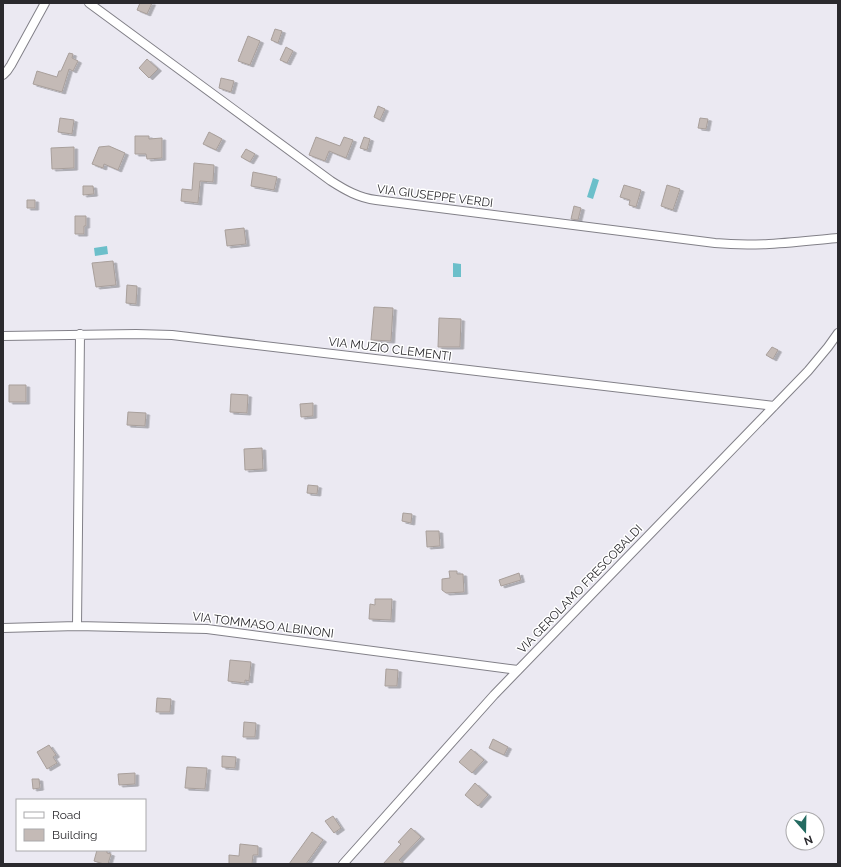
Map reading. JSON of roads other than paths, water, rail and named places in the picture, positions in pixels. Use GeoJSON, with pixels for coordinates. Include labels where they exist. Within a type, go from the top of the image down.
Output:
{"type":"FeatureCollection","features":[{"type":"Feature","properties":{"kind":"street"},"geometry":{"type":"LineString","coordinates":[[3,75],[11,65],[45,3]]}},
{"type":"Feature","properties":{"kind":"street","name":"VIA GIUSEPPE VERDI"},"geometry":{"type":"LineString","coordinates":[[89,3],[331,181],[361,197],[715,243],[744,245],[838,238]]}},
{"type":"Feature","properties":{"kind":"street","name":"VIA GEROLAMO FRESCOBALDI"},"geometry":{"type":"LineString","coordinates":[[342,864],[494,695],[808,371],[838,333]]}},
{"type":"Feature","properties":{"kind":"street"},"geometry":{"type":"LineString","coordinates":[[77,626],[80,334]]}},
{"type":"Feature","properties":{"kind":"street","name":"VIA MUZIO CLEMENTI"},"geometry":{"type":"LineString","coordinates":[[3,336],[148,334],[185,336],[774,406]]}},
{"type":"Feature","properties":{"kind":"street","name":"VIA TOMMASO ALBINONI"},"geometry":{"type":"LineString","coordinates":[[3,628],[77,626],[207,629],[518,670]]}},
{"type":"Feature","properties":{"kind":"water"},"geometry":{"type":"Polygon","coordinates":[[[593,178],[599,180],[593,199],[587,197],[593,178]]]}},
{"type":"Feature","properties":{"kind":"water"},"geometry":{"type":"Polygon","coordinates":[[[107,246],[108,254],[95,256],[94,248],[107,246]]]}},
{"type":"Feature","properties":{"kind":"water"},"geometry":{"type":"Polygon","coordinates":[[[453,263],[461,264],[461,277],[453,277],[453,263]]]}}]}
